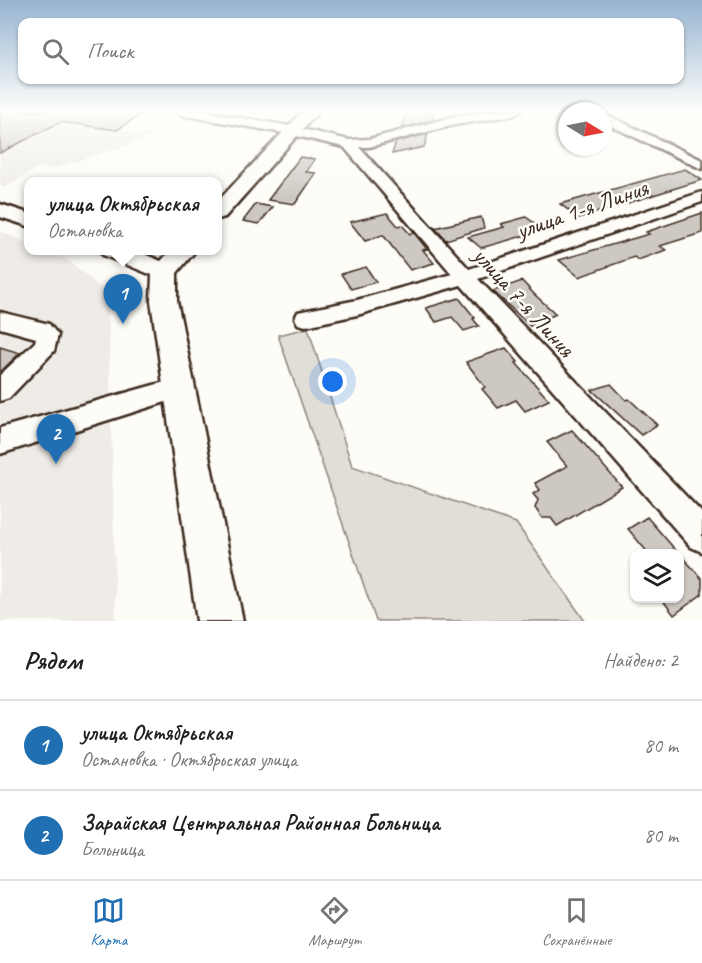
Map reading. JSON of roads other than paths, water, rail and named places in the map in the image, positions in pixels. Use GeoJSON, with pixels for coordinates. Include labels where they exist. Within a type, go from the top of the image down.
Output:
{"type":"FeatureCollection","features":[{"type":"Feature","properties":{"kind":"main road"},"geometry":{"type":"LineString","coordinates":[[222,209],[283,140]]}},
{"type":"Feature","properties":{"kind":"main road"},"geometry":{"type":"LineString","coordinates":[[0,210],[24,219]]}},
{"type":"Feature","properties":{"kind":"main road"},"geometry":{"type":"LineString","coordinates":[[140,255],[175,261],[164,301],[220,621]]}},
{"type":"Feature","properties":{"kind":"street"},"geometry":{"type":"LineString","coordinates":[[331,140],[349,144],[381,140]]}},
{"type":"Feature","properties":{"kind":"street"},"geometry":{"type":"LineString","coordinates":[[650,140],[702,165]]}},
{"type":"Feature","properties":{"kind":"street","name":"улица 7-я Линия"},"geometry":{"type":"LineString","coordinates":[[349,144],[464,276],[702,536]]}},
{"type":"Feature","properties":{"kind":"street","name":"улица 1-я Линия"},"geometry":{"type":"LineString","coordinates":[[306,318],[342,311],[464,276],[702,197]]}},
{"type":"Feature","properties":{"kind":"street"},"geometry":{"type":"LineString","coordinates":[[0,320],[41,330],[47,336],[46,345],[0,391]]}},
{"type":"Feature","properties":{"kind":"street"},"geometry":{"type":"LineString","coordinates":[[0,441],[180,388]]}},
{"type":"Feature","properties":{"kind":"place","name":"улица Октябрьская"},"geometry":{"type":"Point","coordinates":[123,324]}},
{"type":"Feature","properties":{"kind":"place","name":"Зарайская Центральная Районная Больница"},"geometry":{"type":"Point","coordinates":[56,464]}}]}
